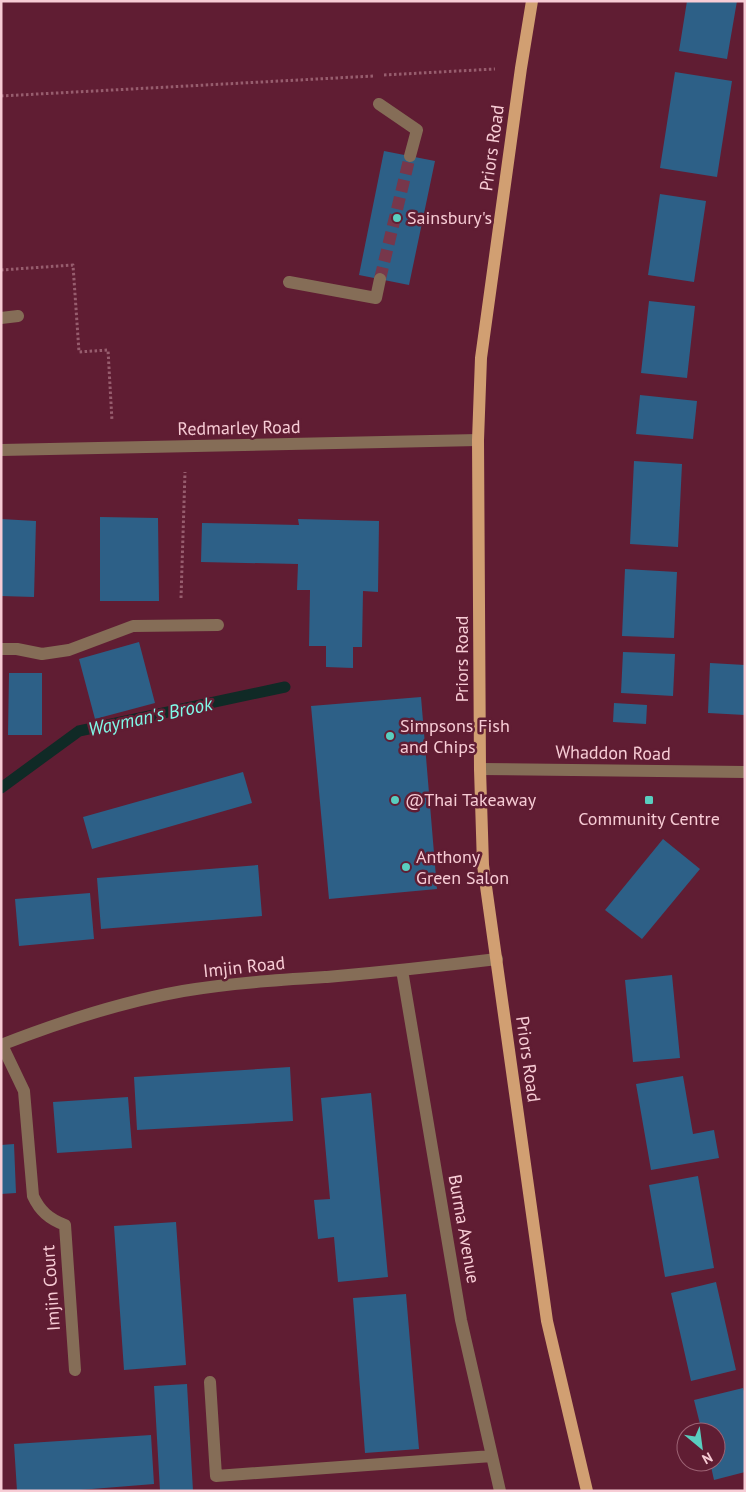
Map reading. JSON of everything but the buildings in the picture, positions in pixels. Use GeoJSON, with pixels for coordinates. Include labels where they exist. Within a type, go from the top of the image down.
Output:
{"type":"FeatureCollection","features":[{"type":"Feature","properties":{"kind":"main road","name":"Priors Road"},"geometry":{"type":"LineString","coordinates":[[532,1],[481,358],[478,440],[480,768],[483,865],[547,1321],[587,1491]]}},
{"type":"Feature","properties":{"kind":"street"},"geometry":{"type":"LineString","coordinates":[[379,104],[417,130],[410,156]]}},
{"type":"Feature","properties":{"kind":"street"},"geometry":{"type":"LineString","coordinates":[[289,282],[376,298],[380,279]]}},
{"type":"Feature","properties":{"kind":"street"},"geometry":{"type":"LineString","coordinates":[[1,318],[18,316]]}},
{"type":"Feature","properties":{"kind":"street","name":"Redmarley Road"},"geometry":{"type":"LineString","coordinates":[[1,450],[478,440]]}},
{"type":"Feature","properties":{"kind":"street"},"geometry":{"type":"LineString","coordinates":[[1,649],[17,648],[42,654],[70,650],[133,626],[218,625]]}},
{"type":"Feature","properties":{"kind":"street","name":"Whaddon Road"},"geometry":{"type":"LineString","coordinates":[[480,768],[745,772]]}},
{"type":"Feature","properties":{"kind":"street","name":"Imjin Road"},"geometry":{"type":"LineString","coordinates":[[2,1045],[61,1023],[122,1004],[184,991],[246,983],[497,960]]}},
{"type":"Feature","properties":{"kind":"street","name":"Burma Avenue"},"geometry":{"type":"LineString","coordinates":[[402,970],[461,1320],[500,1491]]}},
{"type":"Feature","properties":{"kind":"street","name":"Imjin Court"},"geometry":{"type":"LineString","coordinates":[[2,1045],[24,1090],[33,1196],[40,1210],[51,1220],[64,1225],[75,1370]]}},
{"type":"Feature","properties":{"kind":"street"},"geometry":{"type":"LineString","coordinates":[[210,1382],[216,1476],[492,1456]]}},
{"type":"Feature","properties":{"kind":"path"},"geometry":{"type":"LineString","coordinates":[[1,96],[521,68]]}},
{"type":"Feature","properties":{"kind":"path"},"geometry":{"type":"LineString","coordinates":[[1,270],[73,265],[78,352],[108,350],[114,447]]}},
{"type":"Feature","properties":{"kind":"path"},"geometry":{"type":"LineString","coordinates":[[180,625],[185,446]]}},
{"type":"Feature","properties":{"kind":"waterway","name":"Wayman's Brook"},"geometry":{"type":"LineString","coordinates":[[1,788],[79,731],[285,687]]}},
{"type":"Feature","properties":{"kind":"tunnel"},"geometry":{"type":"LineString","coordinates":[[380,279],[410,156]]}},
{"type":"Feature","properties":{"kind":"place","name":"Sainsbury's"},"geometry":{"type":"Point","coordinates":[397,218]}},
{"type":"Feature","properties":{"kind":"place","name":"Simpsons Fish and Chips"},"geometry":{"type":"Point","coordinates":[390,736]}},
{"type":"Feature","properties":{"kind":"place","name":"@Thai Takeaway"},"geometry":{"type":"Point","coordinates":[395,800]}},
{"type":"Feature","properties":{"kind":"place","name":"Community Centre"},"geometry":{"type":"Point","coordinates":[649,800]}},
{"type":"Feature","properties":{"kind":"place","name":"Anthony Green Salon"},"geometry":{"type":"Point","coordinates":[406,867]}}]}
